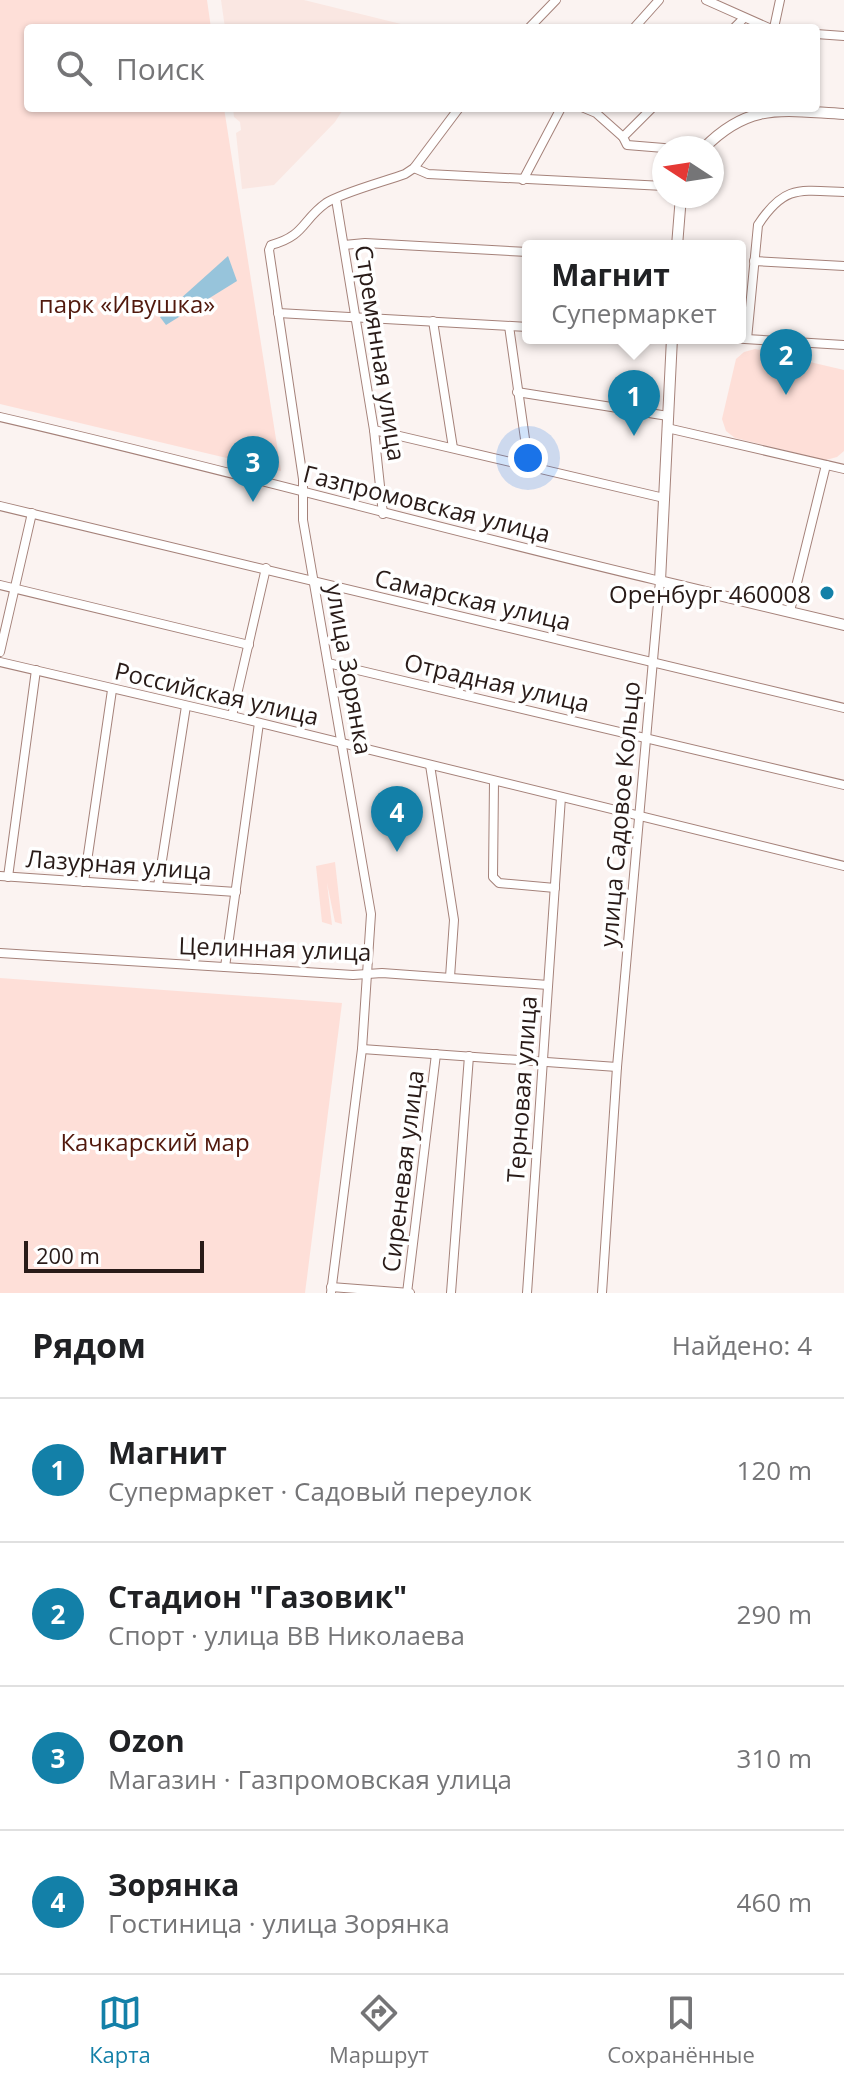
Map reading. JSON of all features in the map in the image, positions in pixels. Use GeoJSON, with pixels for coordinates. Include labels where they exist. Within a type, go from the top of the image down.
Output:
{"type":"FeatureCollection","features":[{"type":"Feature","properties":{"kind":"main road"},"geometry":{"type":"LineString","coordinates":[[718,136],[731,124],[759,112]]}},
{"type":"Feature","properties":{"kind":"main road"},"geometry":{"type":"LineString","coordinates":[[818,112],[844,114]]}},
{"type":"Feature","properties":{"kind":"main road"},"geometry":{"type":"LineString","coordinates":[[677,240],[680,208]]}},
{"type":"Feature","properties":{"kind":"main road","name":"улица Садовое Кольцо"},"geometry":{"type":"LineString","coordinates":[[660,581],[672,344]]}},
{"type":"Feature","properties":{"kind":"main road","name":"Газпромовская улица"},"geometry":{"type":"LineString","coordinates":[[660,581],[844,625]]}},
{"type":"Feature","properties":{"kind":"street"},"geometry":{"type":"LineString","coordinates":[[533,24],[556,0]]}},
{"type":"Feature","properties":{"kind":"street"},"geometry":{"type":"LineString","coordinates":[[638,24],[659,0]]}},
{"type":"Feature","properties":{"kind":"street"},"geometry":{"type":"LineString","coordinates":[[706,0],[761,24]]}},
{"type":"Feature","properties":{"kind":"street"},"geometry":{"type":"LineString","coordinates":[[773,24],[780,0]]}},
{"type":"Feature","properties":{"kind":"street"},"geometry":{"type":"LineString","coordinates":[[738,24],[744,18]]}},
{"type":"Feature","properties":{"kind":"street"},"geometry":{"type":"LineString","coordinates":[[820,34],[844,36]]}},
{"type":"Feature","properties":{"kind":"street"},"geometry":{"type":"LineString","coordinates":[[336,199],[414,168],[456,112]]}},
{"type":"Feature","properties":{"kind":"street"},"geometry":{"type":"LineString","coordinates":[[523,180],[559,112]]}},
{"type":"Feature","properties":{"kind":"street"},"geometry":{"type":"LineString","coordinates":[[594,112],[623,137],[627,145],[652,147]]}},
{"type":"Feature","properties":{"kind":"street"},"geometry":{"type":"LineString","coordinates":[[623,137],[648,112]]}},
{"type":"Feature","properties":{"kind":"street"},"geometry":{"type":"LineString","coordinates":[[414,168],[428,174],[652,185]]}},
{"type":"Feature","properties":{"kind":"street"},"geometry":{"type":"LineString","coordinates":[[844,192],[811,190],[785,194],[758,225],[747,339],[844,345]]}},
{"type":"Feature","properties":{"kind":"street","name":"улица Зорянка"},"geometry":{"type":"LineString","coordinates":[[331,1290],[362,1049],[371,914],[303,520],[303,493],[269,250],[271,245],[298,234],[324,205],[336,199]]}},
{"type":"Feature","properties":{"kind":"street","name":"Стремянная улица"},"geometry":{"type":"LineString","coordinates":[[336,199],[374,430],[383,514]]}},
{"type":"Feature","properties":{"kind":"street"},"geometry":{"type":"LineString","coordinates":[[344,245],[365,243],[522,252]]}},
{"type":"Feature","properties":{"kind":"street"},"geometry":{"type":"LineString","coordinates":[[754,261],[844,266]]}},
{"type":"Feature","properties":{"kind":"street"},"geometry":{"type":"LineString","coordinates":[[278,313],[522,327]]}},
{"type":"Feature","properties":{"kind":"street"},"geometry":{"type":"LineString","coordinates":[[433,321],[453,448]]}},
{"type":"Feature","properties":{"kind":"street"},"geometry":{"type":"LineString","coordinates":[[509,326],[529,467]]}},
{"type":"Feature","properties":{"kind":"street"},"geometry":{"type":"LineString","coordinates":[[517,392],[668,416]]}},
{"type":"Feature","properties":{"kind":"street","name":"Газпромовская улица"},"geometry":{"type":"LineString","coordinates":[[0,417],[660,581]]}},
{"type":"Feature","properties":{"kind":"street"},"geometry":{"type":"LineString","coordinates":[[667,428],[844,469]]}},
{"type":"Feature","properties":{"kind":"street"},"geometry":{"type":"LineString","coordinates":[[374,430],[664,498]]}},
{"type":"Feature","properties":{"kind":"street"},"geometry":{"type":"LineString","coordinates":[[790,611],[826,465]]}},
{"type":"Feature","properties":{"kind":"street","name":"Самарская улица"},"geometry":{"type":"LineString","coordinates":[[0,506],[844,708]]}},
{"type":"Feature","properties":{"kind":"street"},"geometry":{"type":"LineString","coordinates":[[0,652],[32,513]]}},
{"type":"Feature","properties":{"kind":"street"},"geometry":{"type":"LineString","coordinates":[[232,716],[266,568]]}},
{"type":"Feature","properties":{"kind":"street","name":"улица Садовое Кольцо"},"geometry":{"type":"LineString","coordinates":[[602,1293],[617,1067],[660,581]]}},
{"type":"Feature","properties":{"kind":"street"},"geometry":{"type":"LineString","coordinates":[[0,585],[249,645]]}},
{"type":"Feature","properties":{"kind":"street","name":"Российская улица"},"geometry":{"type":"LineString","coordinates":[[0,662],[844,866]]}},
{"type":"Feature","properties":{"kind":"street","name":"Отрадная улица"},"geometry":{"type":"LineString","coordinates":[[328,663],[844,785]]}},
{"type":"Feature","properties":{"kind":"street"},"geometry":{"type":"LineString","coordinates":[[4,876],[36,670]]}},
{"type":"Feature","properties":{"kind":"street"},"geometry":{"type":"LineString","coordinates":[[84,882],[112,690]]}},
{"type":"Feature","properties":{"kind":"street"},"geometry":{"type":"LineString","coordinates":[[158,886],[186,706]]}},
{"type":"Feature","properties":{"kind":"street"},"geometry":{"type":"LineString","coordinates":[[225,967],[259,723]]}},
{"type":"Feature","properties":{"kind":"street"},"geometry":{"type":"LineString","coordinates":[[430,765],[454,920],[450,977]]}},
{"type":"Feature","properties":{"kind":"street"},"geometry":{"type":"LineString","coordinates":[[494,781],[493,877],[499,883],[555,888]]}},
{"type":"Feature","properties":{"kind":"street","name":"Терновая улица"},"geometry":{"type":"LineString","coordinates":[[527,1293],[561,797]]}},
{"type":"Feature","properties":{"kind":"street","name":"Лазурная улица"},"geometry":{"type":"LineString","coordinates":[[4,876],[236,892]]}},
{"type":"Feature","properties":{"kind":"street","name":"Целинная улица"},"geometry":{"type":"LineString","coordinates":[[0,953],[548,985]]}},
{"type":"Feature","properties":{"kind":"street"},"geometry":{"type":"LineString","coordinates":[[362,1049],[617,1067]]}},
{"type":"Feature","properties":{"kind":"street","name":"Сиреневая улица"},"geometry":{"type":"LineString","coordinates":[[409,1293],[436,1054]]}},
{"type":"Feature","properties":{"kind":"street"},"geometry":{"type":"LineString","coordinates":[[451,1293],[469,1056]]}},
{"type":"Feature","properties":{"kind":"street"},"geometry":{"type":"LineString","coordinates":[[331,1290],[409,1293]]}},
{"type":"Feature","properties":{"kind":"shaded area"},"geometry":{"type":"Polygon","coordinates":[[[221,0],[304,0],[401,24],[224,24],[221,0]]]}},
{"type":"Feature","properties":{"kind":"shaded area"},"geometry":{"type":"Polygon","coordinates":[[[233,112],[341,112],[274,185],[242,189],[236,133],[241,130],[240,122],[233,112]]]}},
{"type":"Feature","properties":{"kind":"green space","name":"парк «Ивушка»"},"geometry":{"type":"Polygon","coordinates":[[[0,0],[207,0],[210,24],[24,24],[24,112],[225,112],[281,471],[0,404],[0,0]]]}},
{"type":"Feature","properties":{"kind":"green space"},"geometry":{"type":"Polygon","coordinates":[[[755,349],[844,370],[844,451],[837,457],[826,460],[735,438],[726,431],[722,419],[736,359],[744,352],[755,349]]]}},
{"type":"Feature","properties":{"kind":"green space"},"geometry":{"type":"Polygon","coordinates":[[[335,862],[342,924],[335,922],[327,883],[332,925],[322,922],[316,866],[335,862]]]}},
{"type":"Feature","properties":{"kind":"green space","name":"Качкарский мар"},"geometry":{"type":"Polygon","coordinates":[[[0,978],[342,1003],[305,1293],[0,1293],[0,978]]]}},
{"type":"Feature","properties":{"kind":"water"},"geometry":{"type":"Polygon","coordinates":[[[228,256],[237,281],[166,325],[160,317],[228,256]]]}},
{"type":"Feature","properties":{"kind":"place","name":"Стадион \"Газовик\""},"geometry":{"type":"Point","coordinates":[786,395]}},
{"type":"Feature","properties":{"kind":"place","name":"Магнит"},"geometry":{"type":"Point","coordinates":[634,436]}},
{"type":"Feature","properties":{"kind":"place","name":"Ozon"},"geometry":{"type":"Point","coordinates":[253,502]}},
{"type":"Feature","properties":{"kind":"place","name":"Оренбург 460008"},"geometry":{"type":"Point","coordinates":[827,593]}},
{"type":"Feature","properties":{"kind":"place","name":"Зорянка"},"geometry":{"type":"Point","coordinates":[397,852]}}]}
